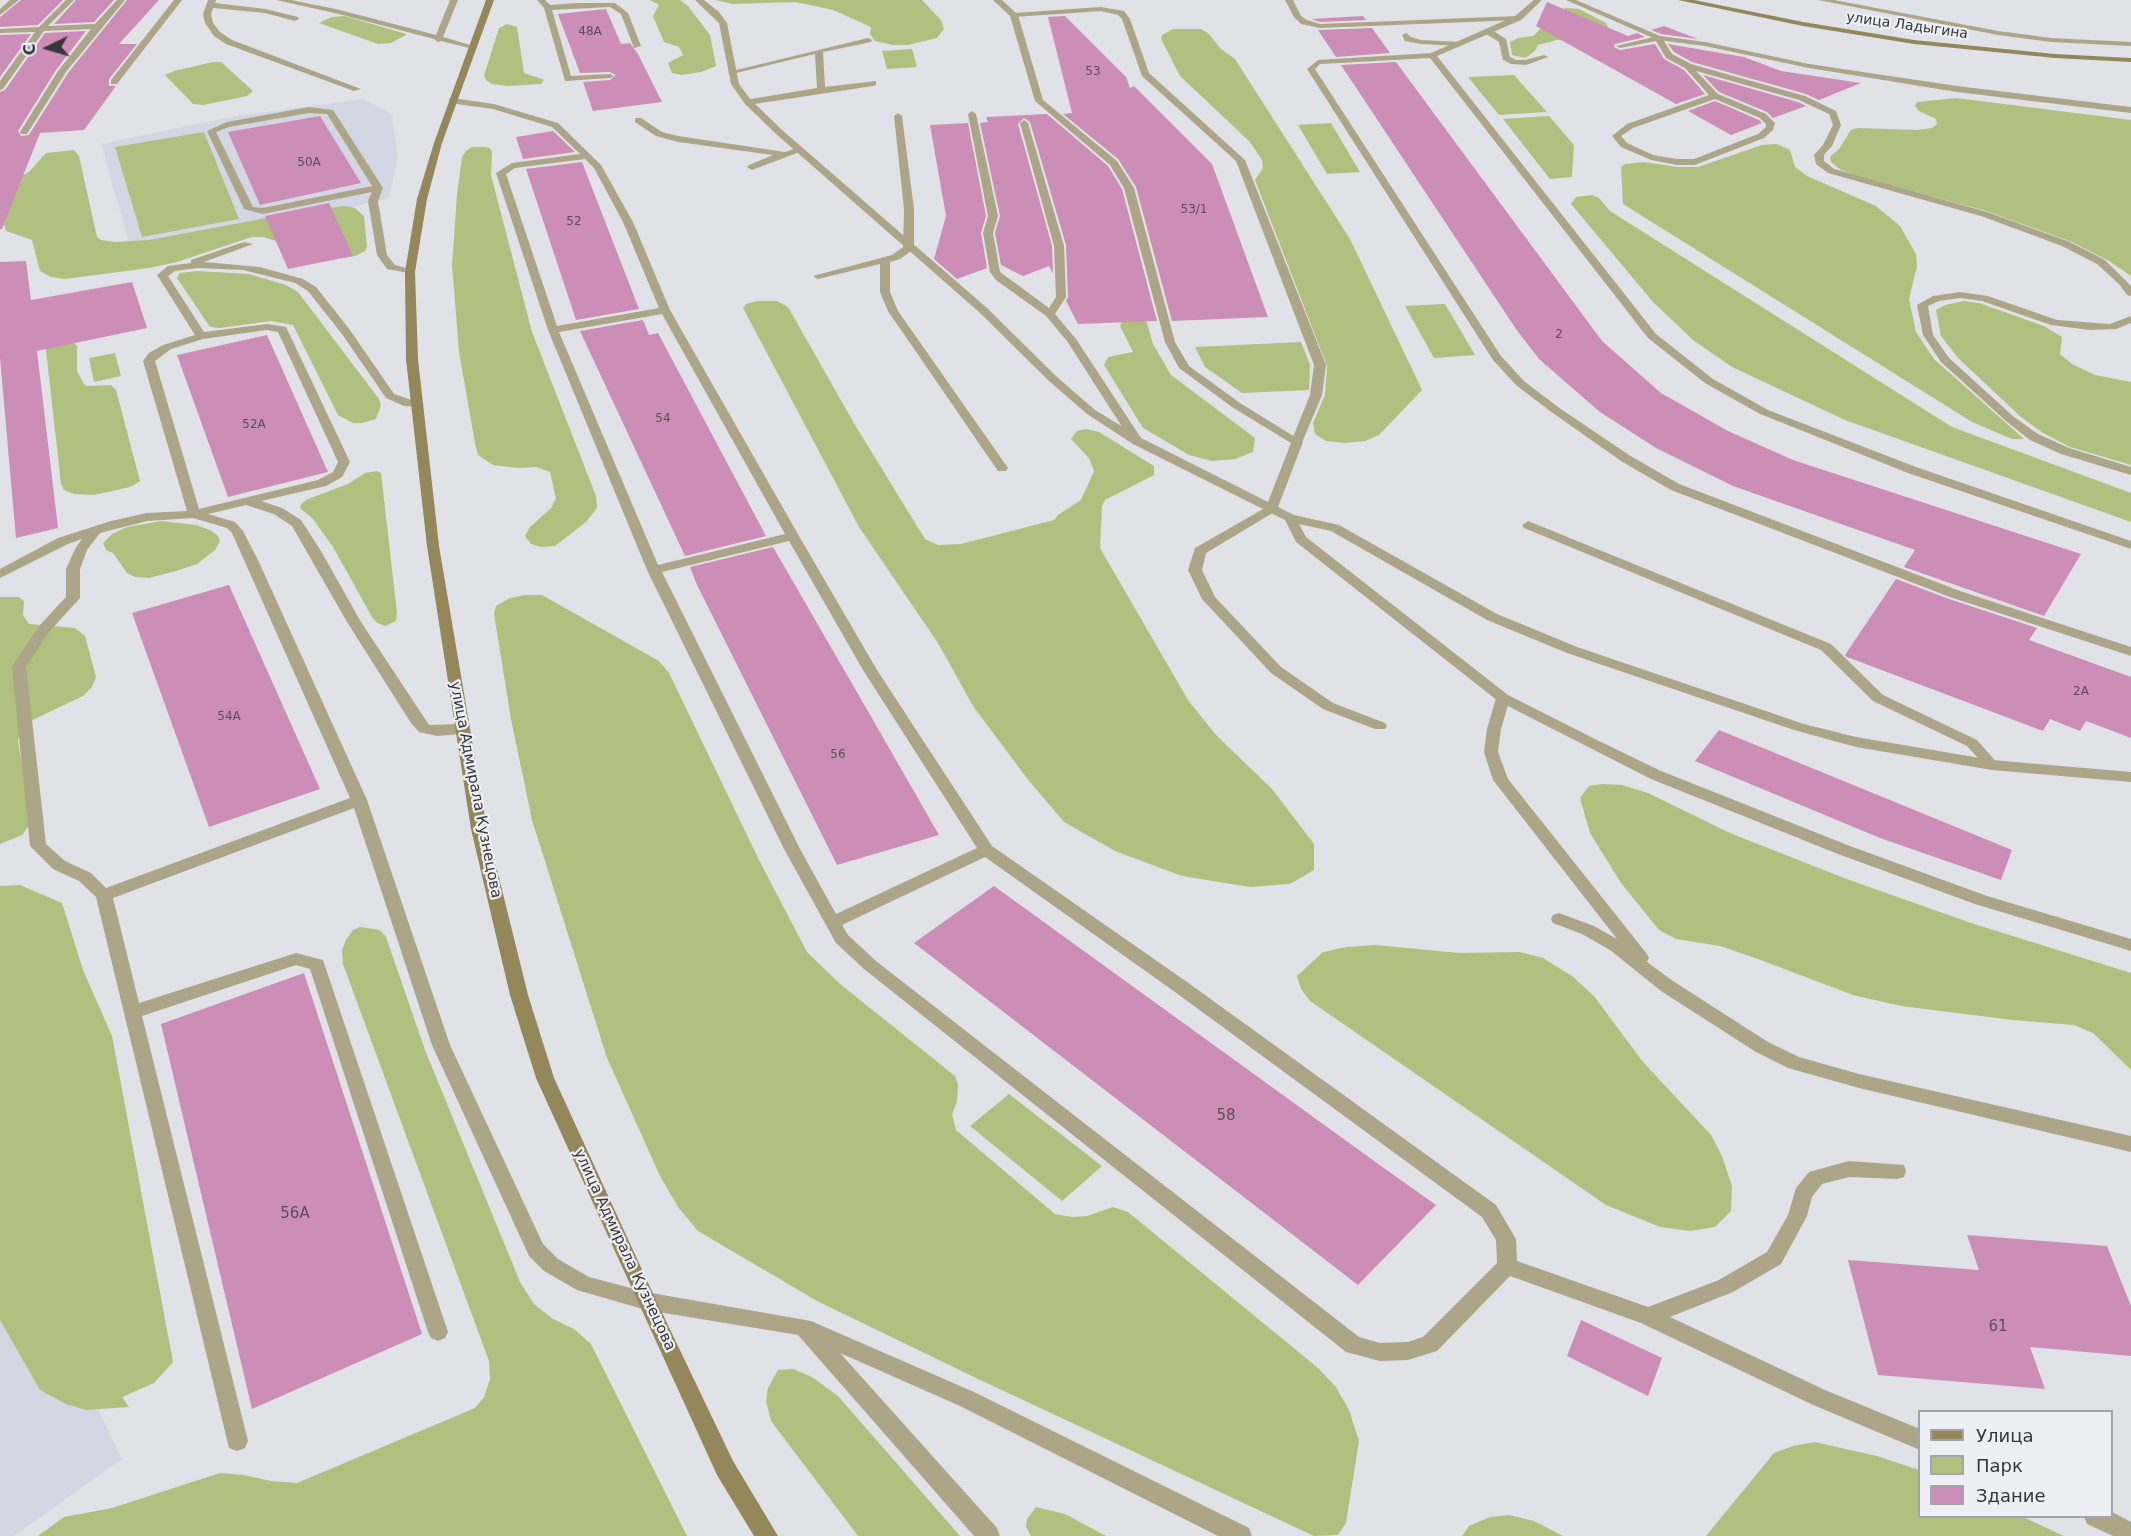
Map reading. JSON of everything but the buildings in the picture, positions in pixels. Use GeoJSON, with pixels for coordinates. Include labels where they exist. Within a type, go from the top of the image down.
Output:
{"type":"FeatureCollection","features":[{"type":"Feature","properties":{"kind":"main road","name":"улица Адмирала Кузнецова"},"geometry":{"type":"LineString","coordinates":[[490,0],[452,101],[422,199],[410,273],[412,358],[433,546],[479,829],[519,995],[545,1078],[725,1468],[767,1536]]}},
{"type":"Feature","properties":{"kind":"main road","name":"улица Ладыгина"},"geometry":{"type":"LineString","coordinates":[[1682,0],[1803,24],[1914,42],[2055,56],[2131,60]]}},
{"type":"Feature","properties":{"kind":"street"},"geometry":{"type":"LineString","coordinates":[[0,13],[15,0]]}},
{"type":"Feature","properties":{"kind":"street"},"geometry":{"type":"LineString","coordinates":[[0,87],[42,28],[70,0]]}},
{"type":"Feature","properties":{"kind":"street"},"geometry":{"type":"LineString","coordinates":[[24,132],[62,71],[121,0]]}},
{"type":"Feature","properties":{"kind":"street"},"geometry":{"type":"LineString","coordinates":[[114,82],[178,0]]}},
{"type":"Feature","properties":{"kind":"street"},"geometry":{"type":"LineString","coordinates":[[280,0],[340,12],[438,40],[473,47]]}},
{"type":"Feature","properties":{"kind":"street"},"geometry":{"type":"LineString","coordinates":[[438,40],[454,0]]}},
{"type":"Feature","properties":{"kind":"street"},"geometry":{"type":"LineString","coordinates":[[541,0],[548,8],[568,79],[610,76]]}},
{"type":"Feature","properties":{"kind":"street"},"geometry":{"type":"LineString","coordinates":[[699,0],[723,23],[735,84],[748,102],[983,310],[1053,379],[1091,412],[1137,441],[1290,518],[1335,528],[1492,617],[1572,650],[1799,727],[1876,746],[1992,765],[2131,777]]}},
{"type":"Feature","properties":{"kind":"street"},"geometry":{"type":"LineString","coordinates":[[997,0],[1014,15],[1039,101],[1114,162],[1129,188],[1170,342],[1185,368],[1236,405],[1297,442]]}},
{"type":"Feature","properties":{"kind":"street"},"geometry":{"type":"LineString","coordinates":[[1289,0],[1298,17],[1304,22],[1320,26],[1518,18]]}},
{"type":"Feature","properties":{"kind":"street"},"geometry":{"type":"LineString","coordinates":[[1538,0],[1518,18],[1432,55],[1326,61],[1318,62],[1311,69],[1497,358],[1520,383],[1625,458],[1675,487],[1933,586],[2131,651]]}},
{"type":"Feature","properties":{"kind":"street"},"geometry":{"type":"LineString","coordinates":[[1570,0],[1658,38],[1705,44],[1809,66],[1945,87],[2131,110]]}},
{"type":"Feature","properties":{"kind":"street"},"geometry":{"type":"LineString","coordinates":[[1822,0],[1998,33],[2051,40],[2131,44]]}},
{"type":"Feature","properties":{"kind":"street"},"geometry":{"type":"LineString","coordinates":[[295,19],[266,11],[211,3],[207,14],[209,23],[217,34],[229,42],[357,89]]}},
{"type":"Feature","properties":{"kind":"street"},"geometry":{"type":"LineString","coordinates":[[548,8],[577,5],[612,6],[624,13],[637,46]]}},
{"type":"Feature","properties":{"kind":"street"},"geometry":{"type":"LineString","coordinates":[[1014,15],[1101,9],[1120,13],[1126,19],[1145,74],[1239,160],[1320,365],[1316,395],[1272,508],[1200,551],[1195,570],[1209,599],[1276,670],[1328,706],[1380,726]]}},
{"type":"Feature","properties":{"kind":"street"},"geometry":{"type":"LineString","coordinates":[[0,31],[97,27]]}},
{"type":"Feature","properties":{"kind":"street"},"geometry":{"type":"LineString","coordinates":[[1489,32],[1503,41],[1506,58],[1514,62],[1526,63],[1544,57]]}},
{"type":"Feature","properties":{"kind":"street"},"geometry":{"type":"LineString","coordinates":[[1406,35],[1408,39],[1421,42],[1459,44]]}},
{"type":"Feature","properties":{"kind":"street"},"geometry":{"type":"LineString","coordinates":[[1620,46],[1658,38]]}},
{"type":"Feature","properties":{"kind":"street"},"geometry":{"type":"LineString","coordinates":[[1658,38],[1669,56],[1689,66],[1802,98],[1833,113],[1838,125],[1827,146],[1818,155],[1819,162],[1831,171],[1984,214],[2066,244],[2101,262],[2123,282],[2131,293]]}},
{"type":"Feature","properties":{"kind":"street"},"geometry":{"type":"LineString","coordinates":[[732,72],[868,40]]}},
{"type":"Feature","properties":{"kind":"street"},"geometry":{"type":"LineString","coordinates":[[819,51],[821,90]]}},
{"type":"Feature","properties":{"kind":"street"},"geometry":{"type":"LineString","coordinates":[[1432,55],[1652,336],[1709,381],[1764,412],[1912,470],[2131,545]]}},
{"type":"Feature","properties":{"kind":"street"},"geometry":{"type":"LineString","coordinates":[[1689,66],[1715,96],[1764,116],[1771,123],[1770,128],[1761,136],[1695,162],[1677,162],[1651,157],[1624,145],[1617,136],[1630,126],[1715,96]]}},
{"type":"Feature","properties":{"kind":"street"},"geometry":{"type":"LineString","coordinates":[[748,102],[873,83]]}},
{"type":"Feature","properties":{"kind":"street"},"geometry":{"type":"LineString","coordinates":[[452,101],[494,107],[555,125],[587,156],[598,167],[628,222],[665,310],[793,536],[870,670],[986,850],[1181,987],[1489,1211],[1506,1239],[1508,1266],[1430,1344],[1408,1351],[1380,1352],[1353,1345],[870,965],[842,939],[792,849],[654,570],[553,330],[501,173],[512,166],[587,156]]}},
{"type":"Feature","properties":{"kind":"street"},"geometry":{"type":"LineString","coordinates":[[309,110],[330,112],[378,188],[263,211],[249,209],[211,131],[227,125],[309,110]]}},
{"type":"Feature","properties":{"kind":"street"},"geometry":{"type":"LineString","coordinates":[[972,114],[993,216],[988,233],[995,272],[1050,314],[1071,339],[1137,441]]}},
{"type":"Feature","properties":{"kind":"street"},"geometry":{"type":"LineString","coordinates":[[818,276],[896,257],[907,249],[909,209],[898,116]]}},
{"type":"Feature","properties":{"kind":"street"},"geometry":{"type":"LineString","coordinates":[[638,120],[659,134],[678,139],[783,154]]}},
{"type":"Feature","properties":{"kind":"street"},"geometry":{"type":"LineString","coordinates":[[1024,123],[1059,246],[1062,285],[1060,297],[1050,314]]}},
{"type":"Feature","properties":{"kind":"street"},"geometry":{"type":"LineString","coordinates":[[752,167],[783,154],[800,150]]}},
{"type":"Feature","properties":{"kind":"street"},"geometry":{"type":"LineString","coordinates":[[378,188],[373,201],[382,255],[391,267],[410,273]]}},
{"type":"Feature","properties":{"kind":"street"},"geometry":{"type":"LineString","coordinates":[[201,336],[162,275],[172,268],[248,244]]}},
{"type":"Feature","properties":{"kind":"street"},"geometry":{"type":"LineString","coordinates":[[885,260],[885,292],[893,311],[1002,468]]}},
{"type":"Feature","properties":{"kind":"street"},"geometry":{"type":"LineString","coordinates":[[184,266],[243,267],[300,281],[312,288],[346,332],[390,396],[404,403],[418,404]]}},
{"type":"Feature","properties":{"kind":"street"},"geometry":{"type":"LineString","coordinates":[[2131,319],[2112,327],[2055,323],[1984,298],[1960,295],[1937,298],[1922,305],[1928,335],[1945,360],[2010,419],[2034,437],[2064,451],[2131,471]]}},
{"type":"Feature","properties":{"kind":"street"},"geometry":{"type":"LineString","coordinates":[[553,330],[665,310]]}},
{"type":"Feature","properties":{"kind":"street"},"geometry":{"type":"LineString","coordinates":[[0,574],[63,542],[95,531],[147,517],[194,514],[322,483],[338,474],[344,462],[282,329],[267,327],[201,336],[167,347],[153,355],[149,361],[194,514]]}},
{"type":"Feature","properties":{"kind":"street"},"geometry":{"type":"LineString","coordinates":[[246,501],[278,511],[297,523],[354,622],[424,729],[437,731],[461,729]]}},
{"type":"Feature","properties":{"kind":"street"},"geometry":{"type":"LineString","coordinates":[[194,514],[231,525],[237,531],[252,560],[358,800],[441,1045],[536,1250],[551,1265],[584,1284],[646,1301],[804,1328],[967,1399],[1241,1536]]}},
{"type":"Feature","properties":{"kind":"street"},"geometry":{"type":"LineString","coordinates":[[1290,518],[1301,539],[1503,698],[1656,775],[1748,812],[1981,900],[2131,945]]}},
{"type":"Feature","properties":{"kind":"street"},"geometry":{"type":"LineString","coordinates":[[1527,525],[1826,647],[1878,698],[1972,743],[1992,765]]}},
{"type":"Feature","properties":{"kind":"street"},"geometry":{"type":"LineString","coordinates":[[95,531],[81,549],[74,569],[74,598],[44,629],[19,667],[38,846],[59,865],[85,877],[104,895],[237,1441]]}},
{"type":"Feature","properties":{"kind":"street"},"geometry":{"type":"LineString","coordinates":[[654,570],[793,536]]}},
{"type":"Feature","properties":{"kind":"street"},"geometry":{"type":"LineString","coordinates":[[1503,698],[1494,729],[1491,752],[1501,780],[1652,972]]}},
{"type":"Feature","properties":{"kind":"street"},"geometry":{"type":"LineString","coordinates":[[104,895],[358,800]]}},
{"type":"Feature","properties":{"kind":"street"},"geometry":{"type":"LineString","coordinates":[[833,922],[986,850]]}},
{"type":"Feature","properties":{"kind":"street"},"geometry":{"type":"LineString","coordinates":[[1558,919],[1588,930],[1616,946],[1667,986],[1762,1047],[1794,1063],[1859,1081],[2131,1144]]}},
{"type":"Feature","properties":{"kind":"street"},"geometry":{"type":"LineString","coordinates":[[133,1011],[297,958],[317,964],[438,1332]]}},
{"type":"Feature","properties":{"kind":"street"},"geometry":{"type":"LineString","coordinates":[[1648,1316],[1726,1286],[1774,1258],[1797,1216],[1803,1194],[1816,1178],[1849,1169],[1897,1172]]}},
{"type":"Feature","properties":{"kind":"street"},"geometry":{"type":"LineString","coordinates":[[1508,1266],[1648,1316],[1818,1397],[1918,1439]]}},
{"type":"Feature","properties":{"kind":"street"},"geometry":{"type":"LineString","coordinates":[[804,1328],[989,1536]]}},
{"type":"Feature","properties":{"kind":"street"},"geometry":{"type":"LineString","coordinates":[[2099,1518],[2131,1533]]}},
{"type":"Feature","properties":{"kind":"shaded area"},"geometry":{"type":"Polygon","coordinates":[[[363,99],[392,114],[398,158],[389,198],[174,254],[131,250],[101,144],[236,116],[363,99]]]}},
{"type":"Feature","properties":{"kind":"shaded area"},"geometry":{"type":"Polygon","coordinates":[[[0,1206],[122,1459],[14,1536],[0,1536],[0,1206]]]}},
{"type":"Feature","properties":{"kind":"green space"},"geometry":{"type":"Polygon","coordinates":[[[650,0],[680,0],[688,6],[710,35],[716,66],[701,72],[682,75],[672,73],[668,63],[683,55],[679,47],[664,42],[653,16],[659,5],[650,0]]]}},
{"type":"Feature","properties":{"kind":"green space"},"geometry":{"type":"Polygon","coordinates":[[[715,0],[922,0],[941,20],[944,29],[937,38],[908,45],[893,45],[875,41],[870,34],[871,27],[833,10],[796,2],[733,4],[715,0]]]}},
{"type":"Feature","properties":{"kind":"green space"},"geometry":{"type":"Polygon","coordinates":[[[1579,9],[1606,23],[1608,28],[1571,41],[1557,40],[1538,45],[1535,51],[1525,58],[1512,55],[1510,42],[1518,38],[1533,36],[1560,10],[1579,9]]]}},
{"type":"Feature","properties":{"kind":"green space"},"geometry":{"type":"Polygon","coordinates":[[[345,16],[406,35],[391,43],[378,44],[319,23],[332,17],[345,16]]]}},
{"type":"Feature","properties":{"kind":"green space"},"geometry":{"type":"Polygon","coordinates":[[[507,24],[517,27],[524,73],[544,80],[541,84],[508,86],[492,84],[486,80],[484,76],[499,28],[507,24]]]}},
{"type":"Feature","properties":{"kind":"green space"},"geometry":{"type":"Polygon","coordinates":[[[1173,29],[1201,29],[1235,59],[1350,239],[1422,390],[1379,435],[1365,441],[1346,443],[1326,441],[1315,434],[1313,423],[1325,395],[1327,366],[1255,180],[1263,168],[1262,160],[1250,142],[1180,76],[1161,39],[1162,35],[1173,29]]]}},
{"type":"Feature","properties":{"kind":"green space"},"geometry":{"type":"Polygon","coordinates":[[[912,49],[917,67],[887,69],[882,51],[912,49]]]}},
{"type":"Feature","properties":{"kind":"green space"},"geometry":{"type":"Polygon","coordinates":[[[221,62],[253,91],[247,96],[203,105],[193,104],[165,75],[174,71],[221,62]]]}},
{"type":"Feature","properties":{"kind":"green space"},"geometry":{"type":"Polygon","coordinates":[[[1514,75],[1547,112],[1499,115],[1468,77],[1514,75]]]}},
{"type":"Feature","properties":{"kind":"green space"},"geometry":{"type":"Polygon","coordinates":[[[1956,98],[2131,120],[2131,276],[2109,261],[2072,242],[1986,211],[1860,177],[1841,170],[1831,162],[1830,157],[1839,149],[1851,130],[1858,128],[1917,130],[1932,128],[1937,124],[1936,119],[1919,111],[1915,106],[1917,102],[1956,98]]]}},
{"type":"Feature","properties":{"kind":"green space"},"geometry":{"type":"Polygon","coordinates":[[[1549,116],[1574,145],[1572,177],[1550,179],[1503,119],[1549,116]]]}},
{"type":"Feature","properties":{"kind":"green space"},"geometry":{"type":"Polygon","coordinates":[[[1331,123],[1360,172],[1327,174],[1298,125],[1331,123]]]}},
{"type":"Feature","properties":{"kind":"green space"},"geometry":{"type":"Polygon","coordinates":[[[204,132],[239,219],[142,237],[115,147],[204,132]]]}},
{"type":"Feature","properties":{"kind":"green space"},"geometry":{"type":"Polygon","coordinates":[[[1777,144],[1790,150],[1795,167],[1807,176],[1876,206],[1900,226],[1916,254],[1917,266],[1909,299],[1916,332],[1934,359],[2024,439],[2012,439],[1972,422],[1623,204],[1621,167],[1625,164],[1644,162],[1677,167],[1698,167],[1762,145],[1777,144]]]}},
{"type":"Feature","properties":{"kind":"green space"},"geometry":{"type":"Polygon","coordinates":[[[472,147],[490,148],[492,152],[491,175],[532,332],[596,496],[597,508],[586,522],[555,546],[541,547],[531,544],[525,536],[530,527],[551,508],[556,498],[550,472],[536,467],[518,468],[493,465],[478,455],[475,443],[459,352],[452,265],[462,157],[472,147]]]}},
{"type":"Feature","properties":{"kind":"green space"},"geometry":{"type":"Polygon","coordinates":[[[74,150],[79,156],[97,237],[101,240],[115,242],[149,240],[293,213],[344,206],[355,208],[364,216],[367,247],[365,251],[355,256],[335,259],[263,237],[252,237],[177,262],[149,268],[65,279],[51,277],[40,271],[32,240],[6,231],[4,224],[10,192],[21,176],[29,172],[46,153],[74,150]]]}},
{"type":"Feature","properties":{"kind":"green space"},"geometry":{"type":"Polygon","coordinates":[[[1592,195],[1599,198],[1610,211],[1952,427],[2131,493],[2131,522],[1845,420],[1732,367],[1693,340],[1653,302],[1571,204],[1576,197],[1592,195]]]}},
{"type":"Feature","properties":{"kind":"green space"},"geometry":{"type":"Polygon","coordinates":[[[197,271],[249,274],[286,285],[298,292],[379,399],[381,406],[376,419],[353,423],[338,415],[293,325],[271,321],[220,328],[210,327],[177,278],[180,273],[197,271]]]}},
{"type":"Feature","properties":{"kind":"green space"},"geometry":{"type":"Polygon","coordinates":[[[758,301],[777,301],[788,307],[855,425],[925,539],[938,545],[961,544],[1054,520],[1081,500],[1094,471],[1089,458],[1071,439],[1077,431],[1087,429],[1099,432],[1154,466],[1154,475],[1105,500],[1102,506],[1100,548],[1188,700],[1216,735],[1272,789],[1314,844],[1314,870],[1290,884],[1250,887],[1182,876],[1115,851],[1064,822],[1029,781],[973,706],[938,643],[859,527],[743,308],[746,304],[758,301]]]}},
{"type":"Feature","properties":{"kind":"green space"},"geometry":{"type":"Polygon","coordinates":[[[1964,301],[1979,303],[2044,326],[2062,337],[2060,354],[2072,364],[2095,375],[2131,382],[2131,465],[2070,447],[2043,433],[2021,417],[1958,358],[1941,336],[1936,310],[1945,305],[1964,301]]]}},
{"type":"Feature","properties":{"kind":"green space"},"geometry":{"type":"Polygon","coordinates":[[[1445,304],[1475,355],[1434,358],[1405,306],[1445,304]]]}},
{"type":"Feature","properties":{"kind":"green space"},"geometry":{"type":"Polygon","coordinates":[[[1123,319],[1146,320],[1153,344],[1171,375],[1255,438],[1253,452],[1235,459],[1212,461],[1189,455],[1143,428],[1104,365],[1108,357],[1133,352],[1120,326],[1123,319]]]}},
{"type":"Feature","properties":{"kind":"green space"},"geometry":{"type":"Polygon","coordinates":[[[45,341],[72,341],[77,346],[77,371],[84,384],[87,386],[111,385],[116,390],[140,481],[130,487],[94,495],[74,494],[64,490],[61,484],[45,341]]]}},
{"type":"Feature","properties":{"kind":"green space"},"geometry":{"type":"Polygon","coordinates":[[[1301,342],[1310,365],[1309,390],[1242,393],[1205,367],[1195,347],[1301,342]]]}},
{"type":"Feature","properties":{"kind":"green space"},"geometry":{"type":"Polygon","coordinates":[[[115,353],[121,376],[94,382],[89,358],[115,353]]]}},
{"type":"Feature","properties":{"kind":"green space"},"geometry":{"type":"Polygon","coordinates":[[[377,471],[381,473],[397,613],[396,621],[385,626],[377,623],[372,617],[333,547],[313,519],[300,508],[301,504],[308,499],[348,484],[365,473],[377,471]]]}},
{"type":"Feature","properties":{"kind":"green space"},"geometry":{"type":"Polygon","coordinates":[[[161,521],[196,525],[210,530],[218,536],[220,541],[215,550],[197,564],[149,578],[135,577],[127,573],[113,553],[106,550],[103,543],[112,534],[127,527],[161,521]]]}},
{"type":"Feature","properties":{"kind":"green space"},"geometry":{"type":"Polygon","coordinates":[[[542,595],[659,661],[669,673],[760,862],[807,952],[840,984],[955,1076],[958,1085],[957,1102],[952,1114],[956,1130],[1055,1214],[1072,1217],[1087,1216],[1113,1207],[1128,1212],[1318,1368],[1336,1387],[1349,1410],[1359,1441],[1346,1523],[1338,1535],[1314,1536],[976,1378],[817,1301],[698,1231],[678,1207],[660,1176],[607,1058],[532,820],[511,719],[494,614],[496,606],[510,598],[542,595]]]}},
{"type":"Feature","properties":{"kind":"green space"},"geometry":{"type":"Polygon","coordinates":[[[0,597],[19,597],[24,601],[23,615],[29,624],[75,628],[85,636],[96,677],[92,687],[83,696],[22,725],[18,741],[32,822],[22,835],[0,844],[0,597]]]}},
{"type":"Feature","properties":{"kind":"green space"},"geometry":{"type":"Polygon","coordinates":[[[1622,785],[1648,793],[1730,833],[1844,878],[1971,923],[2131,973],[2131,1070],[2093,1033],[2074,1025],[1901,1006],[1853,995],[1720,946],[1676,939],[1659,930],[1621,883],[1590,833],[1580,798],[1589,786],[1622,785]]]}},
{"type":"Feature","properties":{"kind":"green space"},"geometry":{"type":"Polygon","coordinates":[[[20,885],[62,903],[83,970],[112,1036],[173,1362],[154,1383],[122,1397],[129,1407],[86,1410],[66,1404],[40,1390],[0,1320],[0,886],[20,885]]]}},
{"type":"Feature","properties":{"kind":"green space"},"geometry":{"type":"Polygon","coordinates":[[[360,927],[380,930],[386,937],[425,1050],[520,1282],[534,1304],[553,1319],[574,1329],[591,1344],[687,1536],[38,1536],[64,1517],[112,1508],[220,1473],[297,1483],[475,1408],[484,1397],[490,1379],[489,1361],[343,964],[342,950],[346,940],[353,930],[360,927]]]}},
{"type":"Feature","properties":{"kind":"green space"},"geometry":{"type":"Polygon","coordinates":[[[1376,945],[1459,953],[1520,952],[1543,958],[1572,976],[1594,996],[1643,1062],[1711,1135],[1722,1156],[1732,1186],[1731,1211],[1715,1227],[1690,1231],[1660,1227],[1606,1205],[1310,1001],[1301,989],[1297,976],[1323,952],[1346,947],[1376,945]]]}},
{"type":"Feature","properties":{"kind":"green space"},"geometry":{"type":"Polygon","coordinates":[[[1009,1094],[1102,1166],[1062,1201],[970,1126],[1009,1094]]]}},
{"type":"Feature","properties":{"kind":"green space"},"geometry":{"type":"Polygon","coordinates":[[[793,1369],[812,1377],[838,1396],[960,1536],[858,1536],[771,1421],[766,1401],[768,1388],[778,1370],[793,1369]]]}},
{"type":"Feature","properties":{"kind":"green space"},"geometry":{"type":"Polygon","coordinates":[[[1815,1442],[1877,1456],[1918,1470],[1918,1518],[2025,1518],[2064,1536],[1706,1536],[1774,1453],[1793,1446],[1815,1442]]]}},
{"type":"Feature","properties":{"kind":"green space"},"geometry":{"type":"Polygon","coordinates":[[[1036,1507],[1065,1514],[1106,1536],[1031,1536],[1026,1527],[1027,1519],[1036,1507]]]}},
{"type":"Feature","properties":{"kind":"green space"},"geometry":{"type":"Polygon","coordinates":[[[1509,1515],[1534,1521],[1563,1536],[1462,1536],[1469,1526],[1490,1517],[1509,1515]]]}}]}
